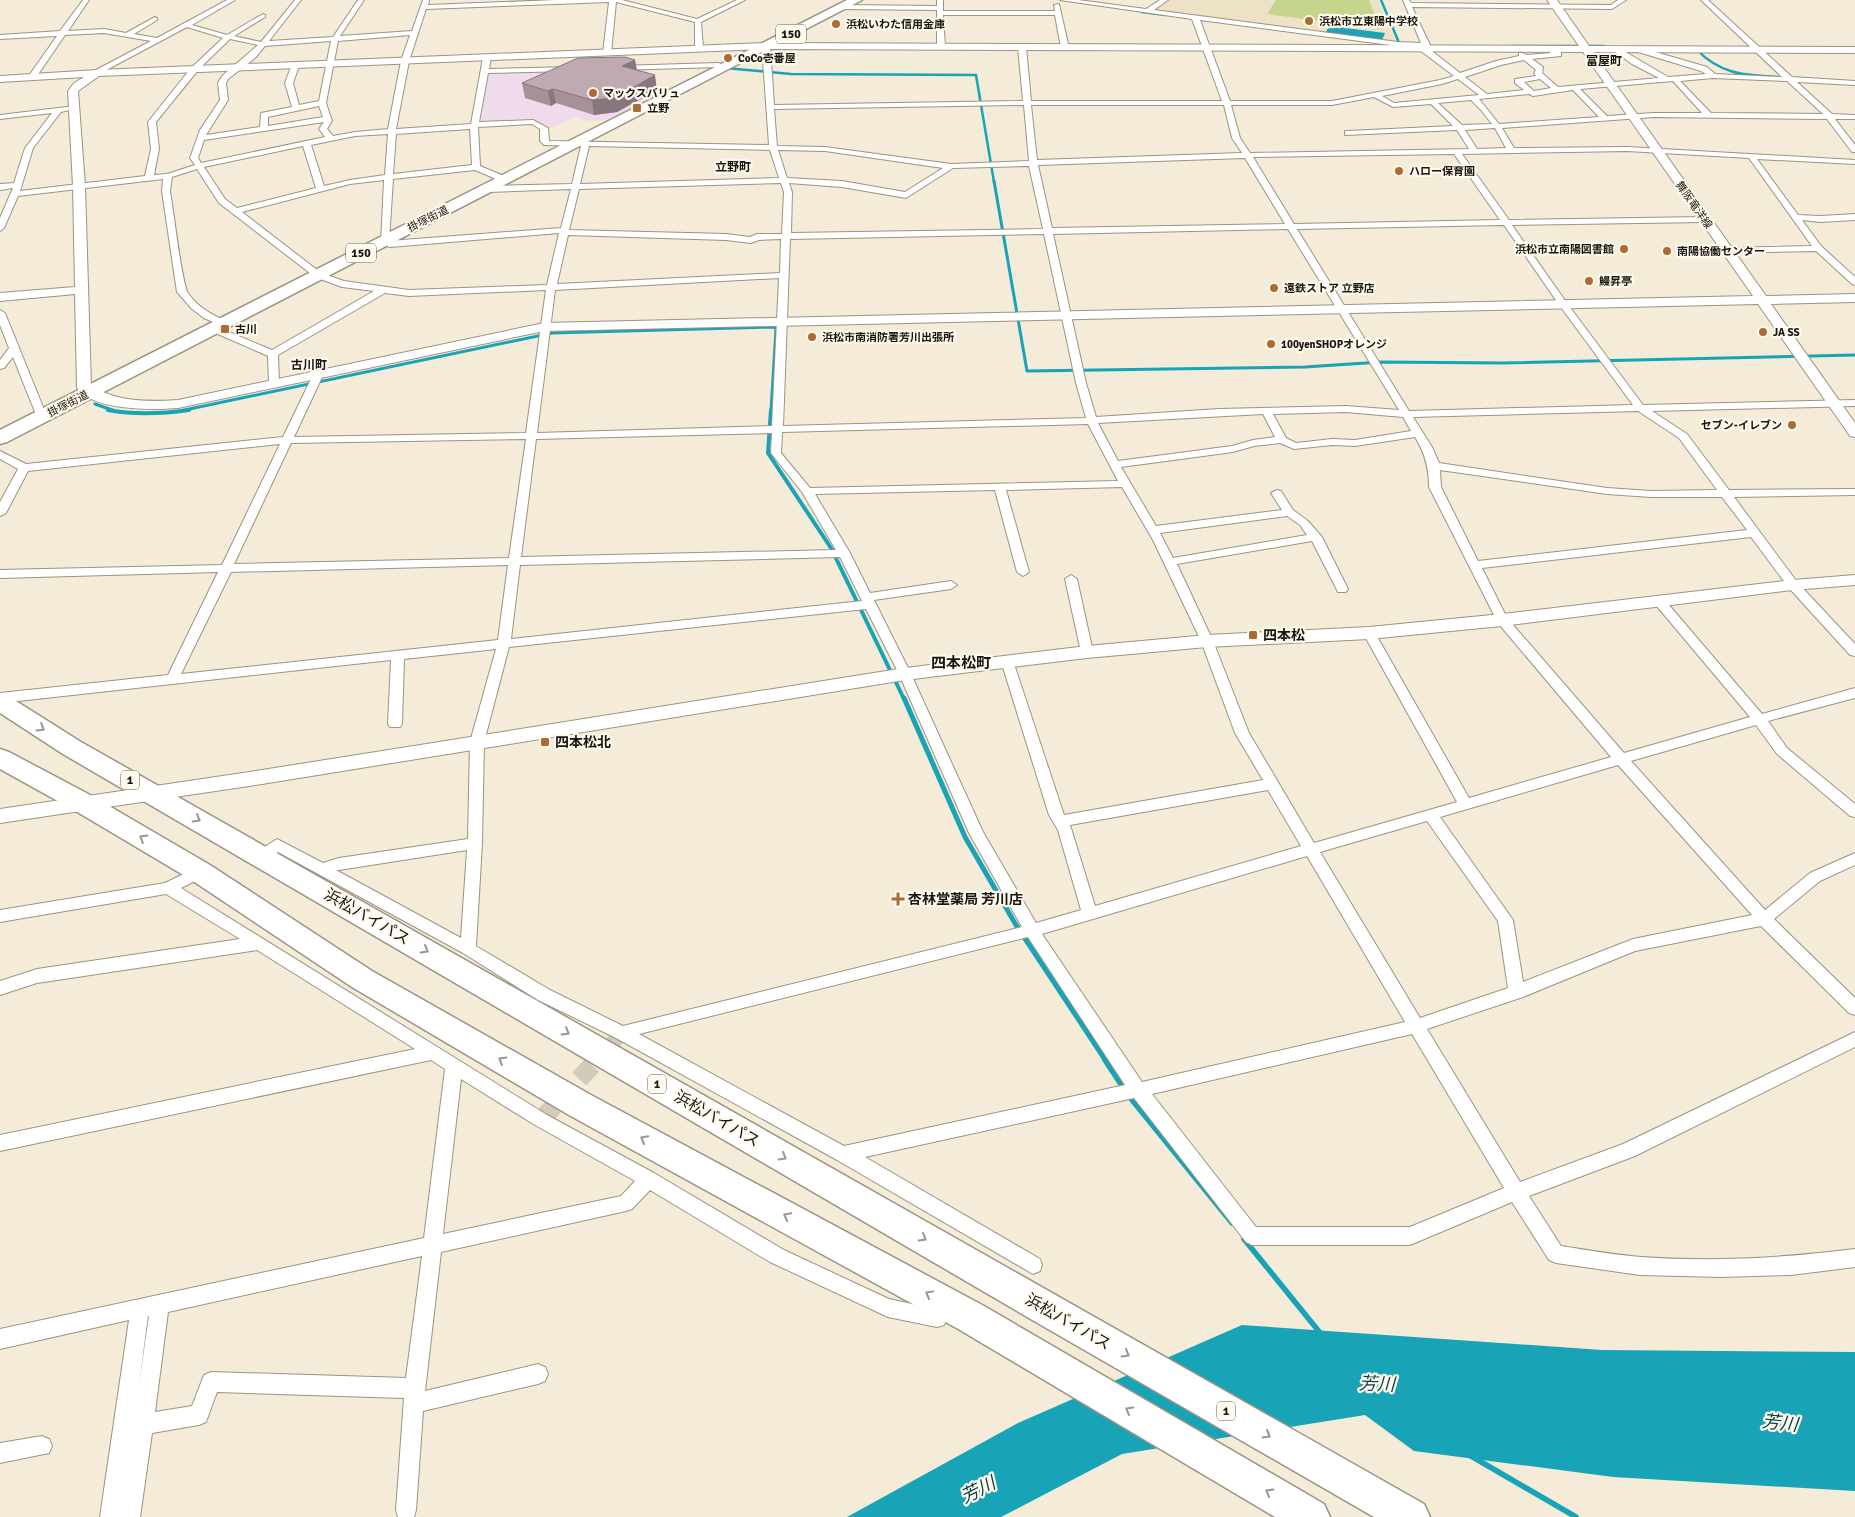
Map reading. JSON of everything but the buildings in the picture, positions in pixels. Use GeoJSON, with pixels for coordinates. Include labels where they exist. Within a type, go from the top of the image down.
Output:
{"type":"FeatureCollection","features":[{"type":"Feature","properties":{"kind":"highway","name":"掛塚街道"},"geometry":{"type":"LineString","coordinates":[[0,438],[487,189],[582,143],[856,0]]}},
{"type":"Feature","properties":{"kind":"highway","name":"浜松バイパス"},"geometry":{"type":"LineString","coordinates":[[0,702],[72,748],[1405,1514]]}},
{"type":"Feature","properties":{"kind":"highway"},"geometry":{"type":"LineString","coordinates":[[0,758],[83,803],[200,872],[362,979],[580,1104],[972,1318],[1311,1517]]}},
{"type":"Feature","properties":{"kind":"street"},"geometry":{"type":"LineString","coordinates":[[32,77],[86,0]]}},
{"type":"Feature","properties":{"kind":"street"},"geometry":{"type":"LineString","coordinates":[[232,0],[97,73],[78,85],[73,91],[80,186],[84,388],[123,404],[148,406],[178,404],[544,327],[1855,298]]}},
{"type":"Feature","properties":{"kind":"street"},"geometry":{"type":"LineString","coordinates":[[298,0],[280,25],[252,56],[225,78],[222,83],[224,100],[201,138],[194,158],[222,201],[318,276],[342,284],[381,291],[409,293],[662,283],[785,275]]}},
{"type":"Feature","properties":{"kind":"street"},"geometry":{"type":"LineString","coordinates":[[330,138],[323,129],[327,119],[322,103],[332,64],[335,39],[361,0]]}},
{"type":"Feature","properties":{"kind":"street"},"geometry":{"type":"LineString","coordinates":[[609,0],[424,4],[406,61],[392,130],[384,242],[390,244],[563,231],[726,237],[751,240],[757,237],[787,236],[1704,219]]}},
{"type":"Feature","properties":{"kind":"street"},"geometry":{"type":"LineString","coordinates":[[607,53],[613,0],[698,21],[742,0]]}},
{"type":"Feature","properties":{"kind":"street"},"geometry":{"type":"LineString","coordinates":[[940,0],[941,47]]}},
{"type":"Feature","properties":{"kind":"street"},"geometry":{"type":"LineString","coordinates":[[1058,0],[1065,48]]}},
{"type":"Feature","properties":{"kind":"street"},"geometry":{"type":"LineString","coordinates":[[1064,0],[1425,47]]}},
{"type":"Feature","properties":{"kind":"street"},"geometry":{"type":"LineString","coordinates":[[1148,11],[1165,0]]}},
{"type":"Feature","properties":{"kind":"street"},"geometry":{"type":"LineString","coordinates":[[1485,96],[1458,76],[1425,47],[1408,3],[1553,3],[1612,7],[1623,0]]}},
{"type":"Feature","properties":{"kind":"street"},"geometry":{"type":"LineString","coordinates":[[1704,0],[1828,116],[1855,150]]}},
{"type":"Feature","properties":{"kind":"street","name":"舞阪竜洋線"},"geometry":{"type":"LineString","coordinates":[[1553,3],[1855,434]]}},
{"type":"Feature","properties":{"kind":"street"},"geometry":{"type":"LineString","coordinates":[[842,7],[1059,13]]}},
{"type":"Feature","properties":{"kind":"street"},"geometry":{"type":"LineString","coordinates":[[149,178],[155,149],[152,122],[195,70],[228,37],[263,16]]}},
{"type":"Feature","properties":{"kind":"street"},"geometry":{"type":"LineString","coordinates":[[1195,17],[1226,103],[1236,138],[1427,448],[1434,466],[1435,487],[1502,620],[1621,759],[1764,919],[1855,1008]]}},
{"type":"Feature","properties":{"kind":"street"},"geometry":{"type":"LineString","coordinates":[[129,34],[156,19]]}},
{"type":"Feature","properties":{"kind":"street"},"geometry":{"type":"LineString","coordinates":[[698,21],[699,49]]}},
{"type":"Feature","properties":{"kind":"street"},"geometry":{"type":"LineString","coordinates":[[186,25],[262,44],[415,33]]}},
{"type":"Feature","properties":{"kind":"street"},"geometry":{"type":"LineString","coordinates":[[0,37],[104,31],[157,40]]}},
{"type":"Feature","properties":{"kind":"street"},"geometry":{"type":"LineString","coordinates":[[0,79],[97,73],[238,69],[766,46],[1855,50]]}},
{"type":"Feature","properties":{"kind":"street"},"geometry":{"type":"LineString","coordinates":[[766,46],[774,147],[788,192],[783,322],[773,429],[776,453],[807,492],[844,553],[905,674],[976,833],[1056,970],[1138,1090],[1252,1236],[1410,1236],[1516,1192],[1629,1150],[1855,1039]]}},
{"type":"Feature","properties":{"kind":"street"},"geometry":{"type":"LineString","coordinates":[[1022,47],[1033,163],[1081,383],[1092,422],[1169,562],[1207,641],[1242,733],[1516,1192],[1556,1254],[1640,1266],[1721,1268],[1791,1266],[1855,1258]]}},
{"type":"Feature","properties":{"kind":"street"},"geometry":{"type":"LineString","coordinates":[[1515,49],[1540,69],[1538,73],[1556,89]]}},
{"type":"Feature","properties":{"kind":"street"},"geometry":{"type":"LineString","coordinates":[[772,107],[1028,102],[1332,103],[1442,82],[1525,58],[1558,54],[1550,49]]}},
{"type":"Feature","properties":{"kind":"street"},"geometry":{"type":"LineString","coordinates":[[1617,49],[1636,62],[1670,79],[1708,116]]}},
{"type":"Feature","properties":{"kind":"street"},"geometry":{"type":"LineString","coordinates":[[1638,49],[1704,69],[1714,76]]}},
{"type":"Feature","properties":{"kind":"street"},"geometry":{"type":"LineString","coordinates":[[476,167],[474,125],[487,58]]}},
{"type":"Feature","properties":{"kind":"street"},"geometry":{"type":"LineString","coordinates":[[611,68],[718,65],[725,67]]}},
{"type":"Feature","properties":{"kind":"street"},"geometry":{"type":"LineString","coordinates":[[294,66],[289,83],[296,108]]}},
{"type":"Feature","properties":{"kind":"street"},"geometry":{"type":"LineString","coordinates":[[485,71],[582,68]]}},
{"type":"Feature","properties":{"kind":"street"},"geometry":{"type":"LineString","coordinates":[[1374,95],[1394,104],[1530,92],[1533,94],[1574,87],[1714,76],[1855,83]]}},
{"type":"Feature","properties":{"kind":"street"},"geometry":{"type":"LineString","coordinates":[[1530,92],[1518,81],[1542,77]]}},
{"type":"Feature","properties":{"kind":"street"},"geometry":{"type":"LineString","coordinates":[[1574,87],[1606,119]]}},
{"type":"Feature","properties":{"kind":"street"},"geometry":{"type":"LineString","coordinates":[[1472,97],[1484,108],[1512,151]]}},
{"type":"Feature","properties":{"kind":"street"},"geometry":{"type":"LineString","coordinates":[[1431,100],[1460,128],[1475,152]]}},
{"type":"Feature","properties":{"kind":"street"},"geometry":{"type":"LineString","coordinates":[[264,129],[264,115],[322,103]]}},
{"type":"Feature","properties":{"kind":"street"},"geometry":{"type":"LineString","coordinates":[[0,117],[57,112],[75,108]]}},
{"type":"Feature","properties":{"kind":"street"},"geometry":{"type":"LineString","coordinates":[[0,228],[16,190],[29,148],[57,112]]}},
{"type":"Feature","properties":{"kind":"street"},"geometry":{"type":"LineString","coordinates":[[1348,133],[1497,126],[1633,116],[1855,116]]}},
{"type":"Feature","properties":{"kind":"street"},"geometry":{"type":"LineString","coordinates":[[201,138],[327,119]]}},
{"type":"Feature","properties":{"kind":"street"},"geometry":{"type":"LineString","coordinates":[[0,188],[16,190],[80,186],[168,176],[199,165],[330,138],[392,130],[430,130],[474,125],[533,122],[544,128],[544,141],[547,143],[825,149],[951,166],[1248,155],[1627,149],[1855,162]]}},
{"type":"Feature","properties":{"kind":"street"},"geometry":{"type":"LineString","coordinates":[[306,143],[320,188]]}},
{"type":"Feature","properties":{"kind":"street"},"geometry":{"type":"LineString","coordinates":[[468,949],[475,843],[477,742],[504,642],[550,288],[574,187],[582,143]]}},
{"type":"Feature","properties":{"kind":"street"},"geometry":{"type":"LineString","coordinates":[[1457,152],[1563,304],[1640,408],[1683,436],[1793,585],[1855,652]]}},
{"type":"Feature","properties":{"kind":"street"},"geometry":{"type":"LineString","coordinates":[[1751,156],[1818,248],[1855,282]]}},
{"type":"Feature","properties":{"kind":"street"},"geometry":{"type":"LineString","coordinates":[[487,189],[784,180],[842,184],[906,196],[951,166]]}},
{"type":"Feature","properties":{"kind":"street"},"geometry":{"type":"LineString","coordinates":[[235,210],[320,188],[389,177],[476,167],[506,180]]}},
{"type":"Feature","properties":{"kind":"street"},"geometry":{"type":"LineString","coordinates":[[168,176],[166,191],[182,292],[195,307],[219,326],[273,354]]}},
{"type":"Feature","properties":{"kind":"street"},"geometry":{"type":"LineString","coordinates":[[1794,217],[1821,219],[1855,217]]}},
{"type":"Feature","properties":{"kind":"street"},"geometry":{"type":"LineString","coordinates":[[1727,251],[1818,248]]}},
{"type":"Feature","properties":{"kind":"street"},"geometry":{"type":"LineString","coordinates":[[0,297],[81,290]]}},
{"type":"Feature","properties":{"kind":"street"},"geometry":{"type":"LineString","coordinates":[[273,354],[381,291]]}},
{"type":"Feature","properties":{"kind":"street"},"geometry":{"type":"LineString","coordinates":[[0,313],[42,418]]}},
{"type":"Feature","properties":{"kind":"street"},"geometry":{"type":"LineString","coordinates":[[0,366],[14,349]]}},
{"type":"Feature","properties":{"kind":"street"},"geometry":{"type":"LineString","coordinates":[[273,354],[274,384]]}},
{"type":"Feature","properties":{"kind":"street"},"geometry":{"type":"LineString","coordinates":[[172,680],[318,375]]}},
{"type":"Feature","properties":{"kind":"street"},"geometry":{"type":"LineString","coordinates":[[0,454],[24,468],[288,440],[1092,422],[1102,419],[1160,415],[1346,409],[1406,414],[1855,403]]}},
{"type":"Feature","properties":{"kind":"street"},"geometry":{"type":"LineString","coordinates":[[1268,412],[1282,440]]}},
{"type":"Feature","properties":{"kind":"street"},"geometry":{"type":"LineString","coordinates":[[1114,465],[1282,440],[1294,446],[1302,446],[1332,442],[1355,442],[1418,433]]}},
{"type":"Feature","properties":{"kind":"street"},"geometry":{"type":"LineString","coordinates":[[1434,466],[1606,491],[1651,494],[1725,495],[1855,492]]}},
{"type":"Feature","properties":{"kind":"street"},"geometry":{"type":"LineString","coordinates":[[0,513],[24,468]]}},
{"type":"Feature","properties":{"kind":"street"},"geometry":{"type":"LineString","coordinates":[[807,492],[1126,484]]}},
{"type":"Feature","properties":{"kind":"street"},"geometry":{"type":"LineString","coordinates":[[1000,487],[1023,572]]}},
{"type":"Feature","properties":{"kind":"street"},"geometry":{"type":"LineString","coordinates":[[1278,493],[1290,512],[1304,523],[1318,540],[1342,590]]}},
{"type":"Feature","properties":{"kind":"street"},"geometry":{"type":"LineString","coordinates":[[1153,530],[1290,512]]}},
{"type":"Feature","properties":{"kind":"street"},"geometry":{"type":"LineString","coordinates":[[1475,565],[1753,533]]}},
{"type":"Feature","properties":{"kind":"street"},"geometry":{"type":"LineString","coordinates":[[1169,562],[1314,537]]}},
{"type":"Feature","properties":{"kind":"street"},"geometry":{"type":"LineString","coordinates":[[0,574],[844,553]]}},
{"type":"Feature","properties":{"kind":"street"},"geometry":{"type":"LineString","coordinates":[[1071,579],[1087,652]]}},
{"type":"Feature","properties":{"kind":"street"},"geometry":{"type":"LineString","coordinates":[[0,816],[905,674],[1007,661],[1207,641],[1369,633],[1502,620],[1793,585],[1855,580]]}},
{"type":"Feature","properties":{"kind":"street"},"geometry":{"type":"LineString","coordinates":[[0,698],[398,655],[869,600],[951,585]]}},
{"type":"Feature","properties":{"kind":"street"},"geometry":{"type":"LineString","coordinates":[[1659,601],[1758,719],[1782,751],[1855,812]]}},
{"type":"Feature","properties":{"kind":"street"},"geometry":{"type":"LineString","coordinates":[[1369,633],[1465,804]]}},
{"type":"Feature","properties":{"kind":"street"},"geometry":{"type":"LineString","coordinates":[[395,724],[398,655]]}},
{"type":"Feature","properties":{"kind":"street"},"geometry":{"type":"LineString","coordinates":[[1007,661],[1056,815],[1065,828],[1090,913]]}},
{"type":"Feature","properties":{"kind":"street"},"geometry":{"type":"LineString","coordinates":[[622,1033],[635,1028],[1033,930],[1758,719],[1855,693]]}},
{"type":"Feature","properties":{"kind":"street"},"geometry":{"type":"LineString","coordinates":[[1060,820],[1272,784]]}},
{"type":"Feature","properties":{"kind":"street"},"geometry":{"type":"LineString","coordinates":[[1430,814],[1505,920],[1517,992]]}},
{"type":"Feature","properties":{"kind":"street"},"geometry":{"type":"LineString","coordinates":[[322,869],[339,864],[475,843]]}},
{"type":"Feature","properties":{"kind":"street"},"geometry":{"type":"LineString","coordinates":[[262,856],[277,845],[468,949],[544,995],[622,1033],[842,1154],[1033,1265]]}},
{"type":"Feature","properties":{"kind":"street"},"geometry":{"type":"LineString","coordinates":[[842,1154],[1138,1090],[1417,1026],[1517,992],[1633,945],[1764,919],[1815,877],[1855,859]]}},
{"type":"Feature","properties":{"kind":"street"},"geometry":{"type":"LineString","coordinates":[[0,916],[168,888],[200,872]]}},
{"type":"Feature","properties":{"kind":"street"},"geometry":{"type":"LineString","coordinates":[[168,888],[541,1120],[648,1179],[777,1256],[888,1308],[937,1318]]}},
{"type":"Feature","properties":{"kind":"street"},"geometry":{"type":"LineString","coordinates":[[0,988],[36,976],[259,943]]}},
{"type":"Feature","properties":{"kind":"street"},"geometry":{"type":"LineString","coordinates":[[0,1143],[431,1053]]}},
{"type":"Feature","properties":{"kind":"street"},"geometry":{"type":"LineString","coordinates":[[406,1510],[414,1396],[454,1065]]}},
{"type":"Feature","properties":{"kind":"street"},"geometry":{"type":"LineString","coordinates":[[0,1339],[434,1243],[626,1203],[648,1179]]}},
{"type":"Feature","properties":{"kind":"street"},"geometry":{"type":"LineString","coordinates":[[140,1308],[111,1511],[131,1510],[160,1304]]}},
{"type":"Feature","properties":{"kind":"street"},"geometry":{"type":"LineString","coordinates":[[143,1424],[198,1415],[211,1382],[414,1396],[538,1374]]}},
{"type":"Feature","properties":{"kind":"street"},"geometry":{"type":"LineString","coordinates":[[0,1453],[42,1446]]}},
{"type":"Feature","properties":{"kind":"shaded area","name":"浜松市立東陽中学校"},"geometry":{"type":"Polygon","coordinates":[[[1169,0],[1378,0],[1396,42],[1154,10],[1169,0]]]}},
{"type":"Feature","properties":{"kind":"shaded area"},"geometry":{"type":"Polygon","coordinates":[[[587,69],[650,69],[630,80],[669,91],[614,119],[587,121],[576,117],[550,128],[545,124],[532,121],[480,123],[489,73],[587,69]]]}},
{"type":"Feature","properties":{"kind":"green space"},"geometry":{"type":"Polygon","coordinates":[[[1276,0],[1369,0],[1380,29],[1267,14],[1276,0]]]}},
{"type":"Feature","properties":{"kind":"water"},"geometry":{"type":"Polygon","coordinates":[[[1329,26],[1385,33],[1382,40],[1326,32],[1329,26]]]}},
{"type":"Feature","properties":{"kind":"water","name":"芳川"},"geometry":{"type":"Polygon","coordinates":[[[1242,1325],[1602,1350],[1855,1352],[1855,1491],[1613,1477],[1414,1451],[1365,1415],[1122,1454],[1001,1517],[847,1517],[1018,1423],[1242,1325]]]}},
{"type":"Feature","properties":{"kind":"waterway"},"geometry":{"type":"LineString","coordinates":[[1381,0],[1400,45]]}},
{"type":"Feature","properties":{"kind":"waterway"},"geometry":{"type":"LineString","coordinates":[[1147,9],[1142,12],[1166,15]]}},
{"type":"Feature","properties":{"kind":"waterway"},"geometry":{"type":"LineString","coordinates":[[1512,46],[1604,46]]}},
{"type":"Feature","properties":{"kind":"waterway"},"geometry":{"type":"LineString","coordinates":[[1696,49],[1705,58],[1724,69],[1744,74],[1779,77]]}},
{"type":"Feature","properties":{"kind":"waterway"},"geometry":{"type":"LineString","coordinates":[[725,68],[791,74],[976,75],[994,182]]}},
{"type":"Feature","properties":{"kind":"waterway"},"geometry":{"type":"LineString","coordinates":[[994,181],[1027,371],[1305,367],[1381,362],[1503,363],[1855,355]]}},
{"type":"Feature","properties":{"kind":"waterway"},"geometry":{"type":"LineString","coordinates":[[181,411],[552,333],[774,327],[776,329],[771,411]]}},
{"type":"Feature","properties":{"kind":"waterway"},"geometry":{"type":"LineString","coordinates":[[95,404],[115,411]]}},
{"type":"Feature","properties":{"kind":"waterway"},"geometry":{"type":"LineString","coordinates":[[108,410],[128,413],[181,411]]}},
{"type":"Feature","properties":{"kind":"waterway"},"geometry":{"type":"LineString","coordinates":[[181,411],[189,410]]}},
{"type":"Feature","properties":{"kind":"waterway"},"geometry":{"type":"LineString","coordinates":[[771,410],[768,453],[831,548],[904,699]]}},
{"type":"Feature","properties":{"kind":"waterway"},"geometry":{"type":"LineString","coordinates":[[904,698],[965,837],[1016,925],[1106,1061]]}},
{"type":"Feature","properties":{"kind":"waterway"},"geometry":{"type":"LineString","coordinates":[[1105,1060],[1124,1089]]}},
{"type":"Feature","properties":{"kind":"waterway"},"geometry":{"type":"LineString","coordinates":[[1128,1095],[1232,1223]]}},
{"type":"Feature","properties":{"kind":"waterway"},"geometry":{"type":"LineString","coordinates":[[1244,1239],[1321,1334]]}},
{"type":"Feature","properties":{"kind":"waterway"},"geometry":{"type":"LineString","coordinates":[[1471,1456],[1576,1517]]}},
{"type":"Feature","properties":{"kind":"tunnel"},"geometry":{"type":"LineString","coordinates":[[596,1061],[622,1033]]}},
{"type":"Feature","properties":{"kind":"tunnel"},"geometry":{"type":"LineString","coordinates":[[541,1120],[597,1060]]}},
{"type":"Feature","properties":{"kind":"place","name":"浜松市立東陽中学校"},"geometry":{"type":"Point","coordinates":[1309,21]}},
{"type":"Feature","properties":{"kind":"place","name":"浜松いわた信用金庫"},"geometry":{"type":"Point","coordinates":[836,24]}},
{"type":"Feature","properties":{"kind":"place","name":"CoCo壱番屋"},"geometry":{"type":"Point","coordinates":[728,58]}},
{"type":"Feature","properties":{"kind":"place","name":"マックスバリュ"},"geometry":{"type":"Point","coordinates":[593,93]}},
{"type":"Feature","properties":{"kind":"place","name":"立野"},"geometry":{"type":"Point","coordinates":[637,108]}},
{"type":"Feature","properties":{"kind":"place","name":"ハロー保育園"},"geometry":{"type":"Point","coordinates":[1399,171]}},
{"type":"Feature","properties":{"kind":"place","name":"浜松市立南陽図書館"},"geometry":{"type":"Point","coordinates":[1624,249]}},
{"type":"Feature","properties":{"kind":"place","name":"南陽協働センター"},"geometry":{"type":"Point","coordinates":[1667,251]}},
{"type":"Feature","properties":{"kind":"place","name":"鰻昇亭"},"geometry":{"type":"Point","coordinates":[1589,281]}},
{"type":"Feature","properties":{"kind":"place","name":"遠鉄ストア 立野店"},"geometry":{"type":"Point","coordinates":[1274,288]}},
{"type":"Feature","properties":{"kind":"place","name":"古川"},"geometry":{"type":"Point","coordinates":[225,329]}},
{"type":"Feature","properties":{"kind":"place","name":"JA SS"},"geometry":{"type":"Point","coordinates":[1763,332]}},
{"type":"Feature","properties":{"kind":"place","name":"浜松市南消防署芳川出張所"},"geometry":{"type":"Point","coordinates":[812,337]}},
{"type":"Feature","properties":{"kind":"place","name":"100yenSHOPオレンジ"},"geometry":{"type":"Point","coordinates":[1271,344]}},
{"type":"Feature","properties":{"kind":"place","name":"セブン-イレブン"},"geometry":{"type":"Point","coordinates":[1792,425]}},
{"type":"Feature","properties":{"kind":"place","name":"四本松"},"geometry":{"type":"Point","coordinates":[1253,635]}},
{"type":"Feature","properties":{"kind":"place","name":"四本松北"},"geometry":{"type":"Point","coordinates":[545,742]}},
{"type":"Feature","properties":{"kind":"place","name":"杏林堂薬局 芳川店"},"geometry":{"type":"Point","coordinates":[898,899]}},
{"type":"Feature","properties":{"kind":"district","name":"富屋町"},"geometry":{"type":"Point","coordinates":[1604,61]}},
{"type":"Feature","properties":{"kind":"district","name":"立野町"},"geometry":{"type":"Point","coordinates":[733,167]}},
{"type":"Feature","properties":{"kind":"district","name":"古川町"},"geometry":{"type":"Point","coordinates":[309,365]}},
{"type":"Feature","properties":{"kind":"district","name":"四本松町"},"geometry":{"type":"Point","coordinates":[961,663]}}]}
